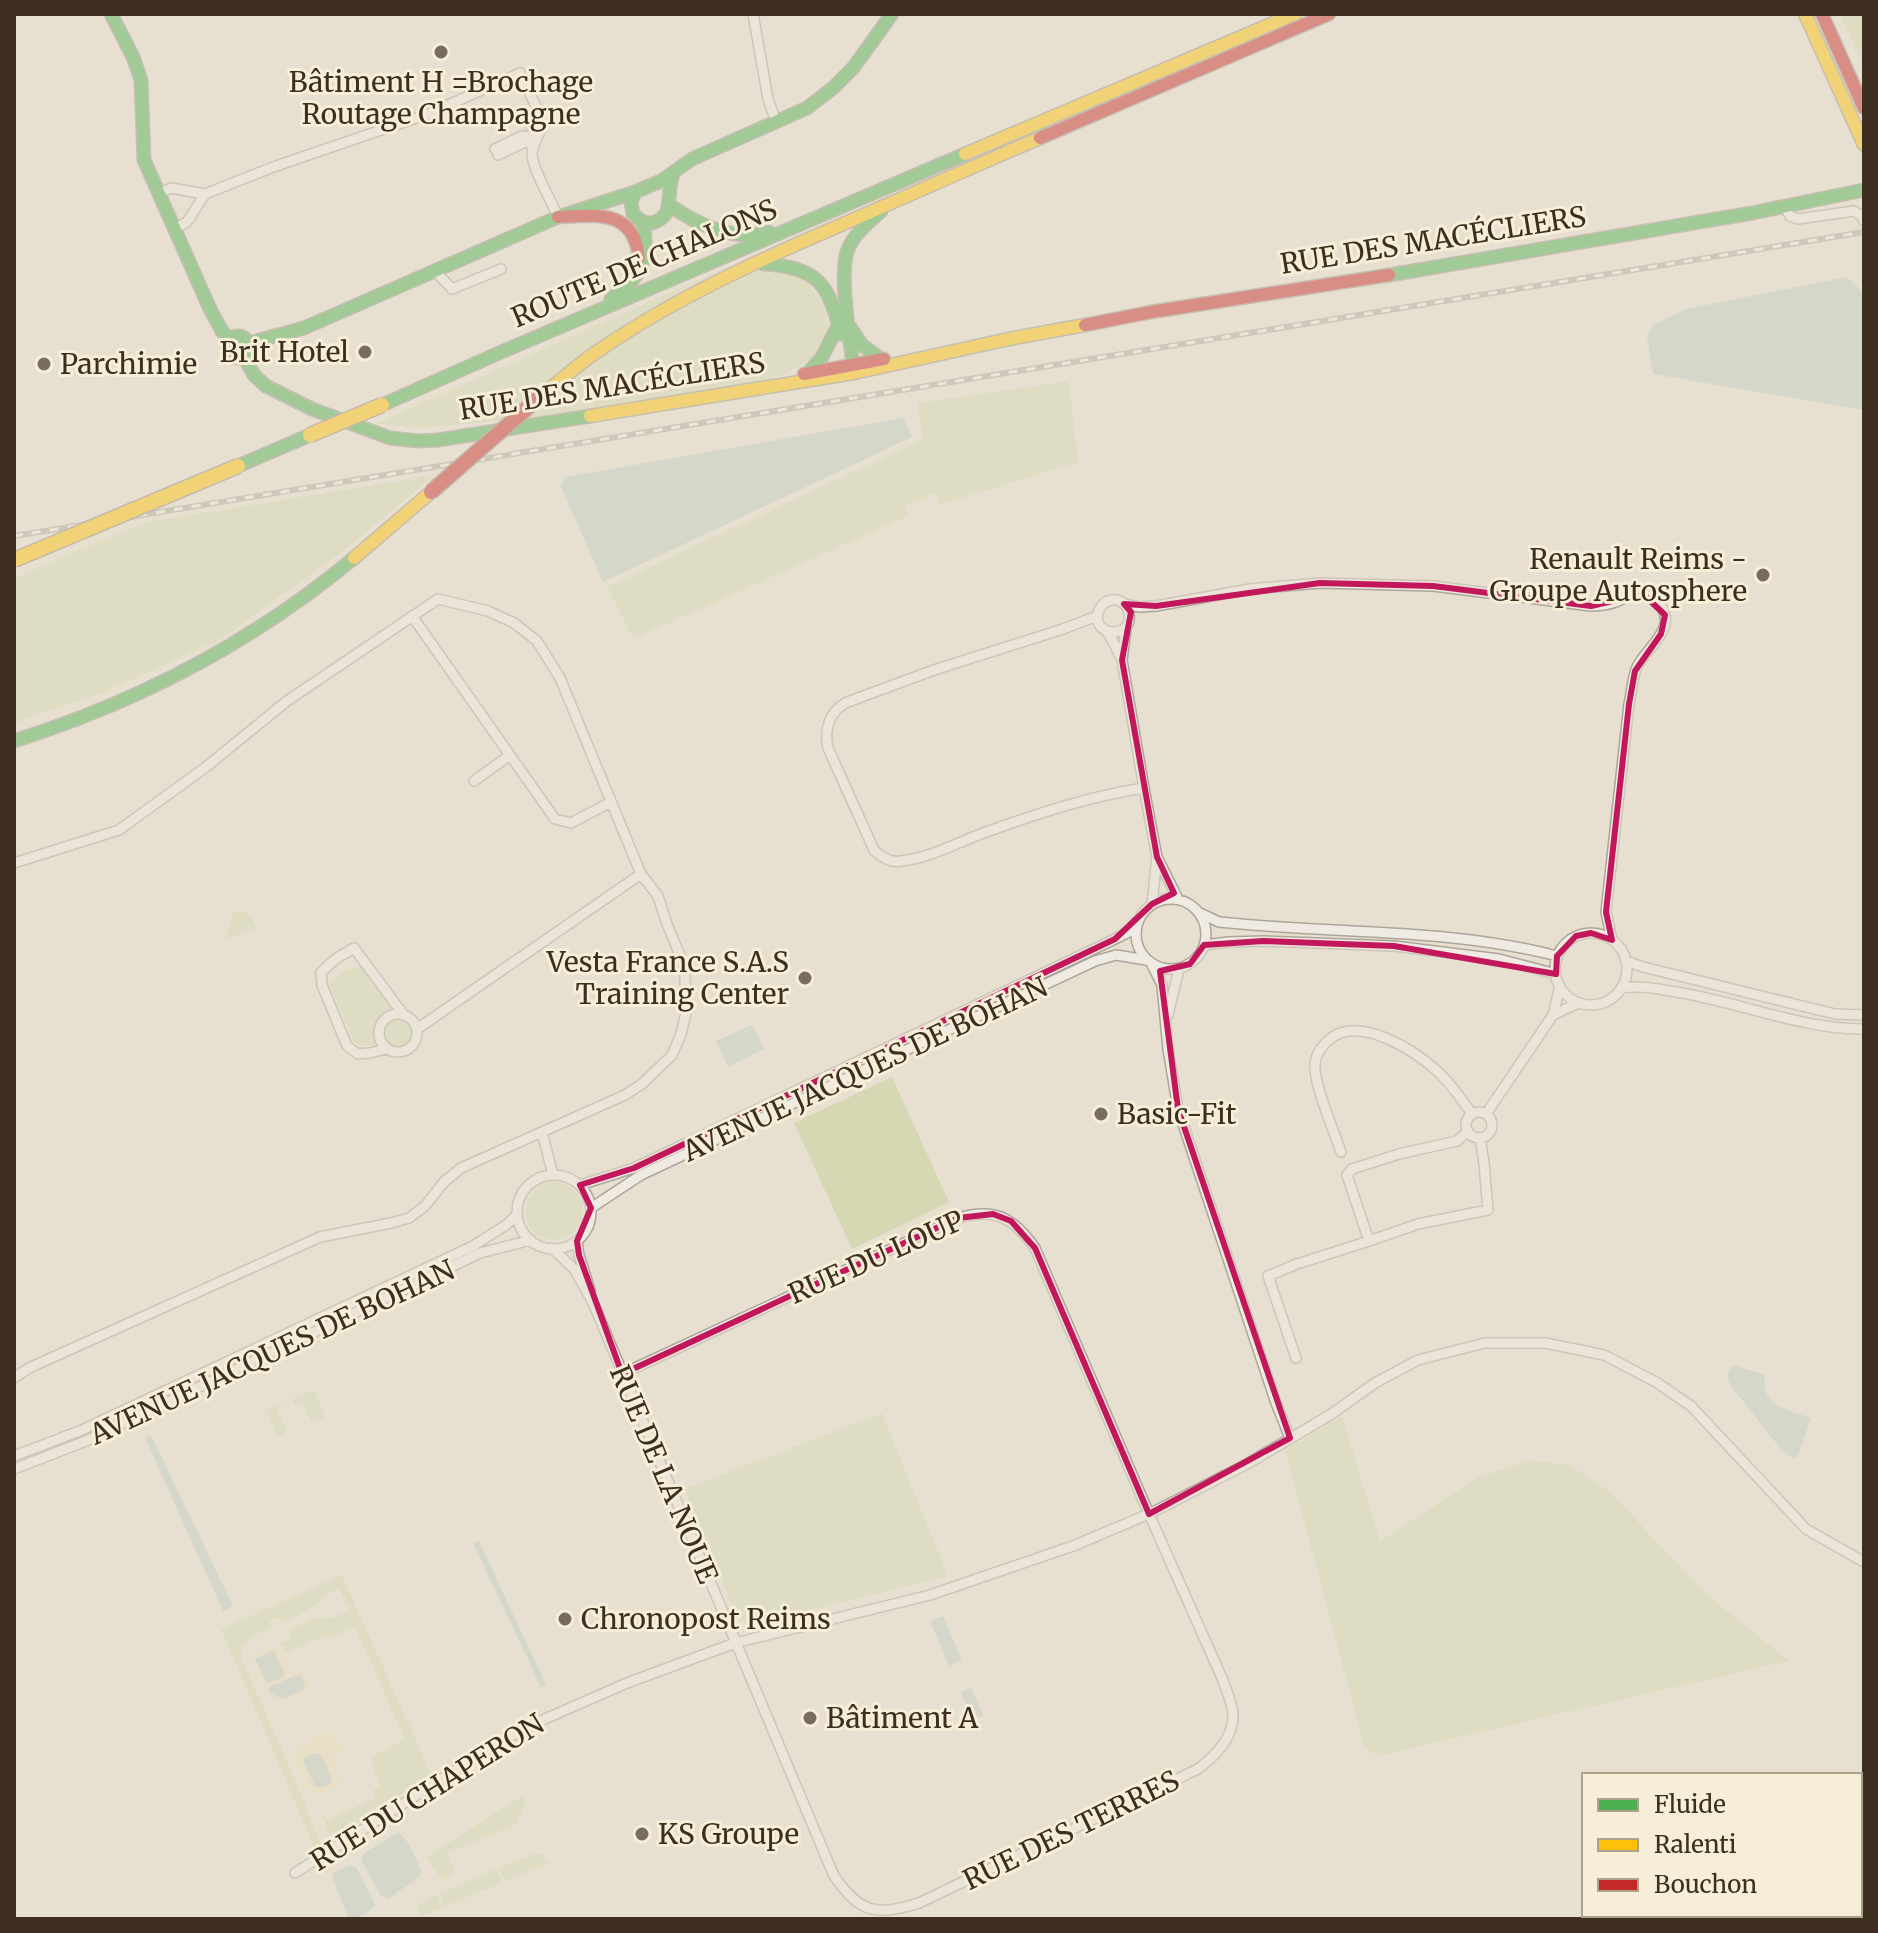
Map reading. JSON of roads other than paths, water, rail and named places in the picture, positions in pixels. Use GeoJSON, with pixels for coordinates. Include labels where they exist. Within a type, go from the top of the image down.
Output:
{"type":"FeatureCollection","features":[{"type":"Feature","properties":{"kind":"main road"},"geometry":{"type":"LineString","coordinates":[[111,14],[141,80],[144,160],[174,229]]}},
{"type":"Feature","properties":{"kind":"main road"},"geometry":{"type":"LineString","coordinates":[[246,350],[304,328],[558,217],[653,185],[692,159],[807,108],[853,68],[892,14]]}},
{"type":"Feature","properties":{"kind":"main road","name":"ROUTE DE CHALONS"},"geometry":{"type":"LineString","coordinates":[[14,560],[1295,14]]}},
{"type":"Feature","properties":{"kind":"main road","name":"ROUTE DE CHALONS"},"geometry":{"type":"LineString","coordinates":[[14,741],[37,735],[145,691],[194,666],[299,601],[582,362],[673,305],[889,203],[1329,14]]}},
{"type":"Feature","properties":{"kind":"main road"},"geometry":{"type":"LineString","coordinates":[[1805,14],[1864,145]]}},
{"type":"Feature","properties":{"kind":"main road"},"geometry":{"type":"LineString","coordinates":[[1822,14],[1864,108]]}},
{"type":"Feature","properties":{"kind":"main road"},"geometry":{"type":"LineString","coordinates":[[594,204],[620,206],[638,218],[654,223],[666,215],[673,174]]}},
{"type":"Feature","properties":{"kind":"main road"},"geometry":{"type":"LineString","coordinates":[[653,185],[662,189],[683,214],[730,234],[749,236],[812,221]]}},
{"type":"Feature","properties":{"kind":"main road","name":"RUE DES MACÉCLIERS"},"geometry":{"type":"LineString","coordinates":[[174,229],[210,309],[230,340],[227,347],[231,356],[237,359],[246,350],[254,375],[266,386],[293,401],[355,427],[390,438],[418,441],[764,389],[850,369],[1151,312],[1352,281],[1785,207],[1860,191]]}},
{"type":"Feature","properties":{"kind":"main road"},"geometry":{"type":"LineString","coordinates":[[499,353],[626,290],[644,265],[647,246],[631,202],[635,192]]}},
{"type":"Feature","properties":{"kind":"main road"},"geometry":{"type":"LineString","coordinates":[[850,369],[843,324],[845,256],[855,235],[889,203]]}},
{"type":"Feature","properties":{"kind":"main road"},"geometry":{"type":"LineString","coordinates":[[558,217],[591,215],[623,222],[638,241],[639,262],[635,279]]}},
{"type":"Feature","properties":{"kind":"main road"},"geometry":{"type":"LineString","coordinates":[[754,265],[790,265],[819,281],[830,294],[843,324],[862,345],[881,359]]}},
{"type":"Feature","properties":{"kind":"main road"},"geometry":{"type":"LineString","coordinates":[[808,373],[843,324]]}},
{"type":"Feature","properties":{"kind":"main road","name":"RUE DES MACÉCLIERS"},"geometry":{"type":"LineString","coordinates":[[764,389],[808,373],[850,369],[881,359],[1009,339]]}},
{"type":"Feature","properties":{"kind":"street"},"geometry":{"type":"LineString","coordinates":[[753,14],[768,99],[776,122]]}},
{"type":"Feature","properties":{"kind":"street"},"geometry":{"type":"LineString","coordinates":[[158,194],[171,188],[205,194],[428,114],[520,73],[544,123],[532,155],[558,217]]}},
{"type":"Feature","properties":{"kind":"street"},"geometry":{"type":"LineString","coordinates":[[526,115],[537,138]]}},
{"type":"Feature","properties":{"kind":"street"},"geometry":{"type":"LineString","coordinates":[[497,152],[522,136],[537,138]]}},
{"type":"Feature","properties":{"kind":"street"},"geometry":{"type":"LineString","coordinates":[[174,229],[187,222],[205,194]]}},
{"type":"Feature","properties":{"kind":"street"},"geometry":{"type":"LineString","coordinates":[[1785,207],[1790,216],[1798,219],[1854,211],[1864,221]]}},
{"type":"Feature","properties":{"kind":"street"},"geometry":{"type":"LineString","coordinates":[[435,271],[452,289],[501,269]]}},
{"type":"Feature","properties":{"kind":"street"},"geometry":{"type":"LineString","coordinates":[[1122,660],[1107,631],[1099,624],[1099,609],[1107,601],[1117,600],[1139,607],[1156,606],[1250,589],[1320,583],[1433,586],[1591,606],[1601,606],[1634,594],[1652,597],[1662,607],[1666,625],[1635,671],[1629,704],[1606,912],[1612,940]]}},
{"type":"Feature","properties":{"kind":"street"},"geometry":{"type":"LineString","coordinates":[[14,863],[119,830],[206,767],[287,701],[438,599],[488,611],[514,623],[537,641],[560,678],[641,874],[658,896],[684,965],[687,1009],[672,1055],[642,1084],[625,1095],[461,1168],[452,1174],[425,1206],[409,1218],[320,1237],[29,1368],[14,1378]]}},
{"type":"Feature","properties":{"kind":"street"},"geometry":{"type":"LineString","coordinates":[[1124,604],[1130,618],[1122,660],[1144,788],[1157,857],[1178,899]]}},
{"type":"Feature","properties":{"kind":"street"},"geometry":{"type":"LineString","coordinates":[[412,616],[555,819],[571,823],[611,802]]}},
{"type":"Feature","properties":{"kind":"street"},"geometry":{"type":"LineString","coordinates":[[1097,616],[845,703],[837,708],[828,722],[828,748],[874,850],[881,857],[896,862],[918,858],[1061,807],[1144,788]]}},
{"type":"Feature","properties":{"kind":"street"},"geometry":{"type":"LineString","coordinates":[[1107,631],[1117,633],[1126,628]]}},
{"type":"Feature","properties":{"kind":"street"},"geometry":{"type":"LineString","coordinates":[[474,781],[510,755]]}},
{"type":"Feature","properties":{"kind":"street"},"geometry":{"type":"LineString","coordinates":[[1152,904],[1157,857]]}},
{"type":"Feature","properties":{"kind":"street"},"geometry":{"type":"LineString","coordinates":[[417,1029],[641,874]]}},
{"type":"Feature","properties":{"kind":"street"},"geometry":{"type":"LineString","coordinates":[[1290,1438],[1178,1109],[1162,985],[1136,942],[1137,921],[1152,904],[1169,898],[1186,902],[1219,922],[1438,936],[1524,948],[1557,956]]}},
{"type":"Feature","properties":{"kind":"street"},"geometry":{"type":"LineString","coordinates":[[1149,962],[1170,970],[1179,969],[1199,956],[1206,934],[1200,913]]}},
{"type":"Feature","properties":{"kind":"street","name":"AVENUE JACQUES DE BOHAN"},"geometry":{"type":"LineString","coordinates":[[580,1185],[634,1168],[1129,932],[1137,921]]}},
{"type":"Feature","properties":{"kind":"street"},"geometry":{"type":"LineString","coordinates":[[1591,933],[1605,935],[1612,940],[1626,956],[1625,983],[1616,994],[1604,1003],[1591,1005],[1578,1003],[1565,994],[1556,974],[1557,956],[1565,943],[1576,936],[1591,933]]}},
{"type":"Feature","properties":{"kind":"street"},"geometry":{"type":"LineString","coordinates":[[1204,945],[1263,941],[1394,946],[1499,959],[1556,974]]}},
{"type":"Feature","properties":{"kind":"street"},"geometry":{"type":"LineString","coordinates":[[354,948],[417,1029],[416,1042],[407,1051],[386,1049],[358,1054],[347,1046],[322,985],[321,972],[354,948]]}},
{"type":"Feature","properties":{"kind":"street","name":"AVENUE JACQUES DE BOHAN"},"geometry":{"type":"LineString","coordinates":[[591,1208],[641,1175],[1095,961],[1116,955],[1149,962]]}},
{"type":"Feature","properties":{"kind":"street"},"geometry":{"type":"LineString","coordinates":[[1626,961],[1835,1014],[1864,1015]]}},
{"type":"Feature","properties":{"kind":"street"},"geometry":{"type":"LineString","coordinates":[[1166,1022],[1179,969]]}},
{"type":"Feature","properties":{"kind":"street"},"geometry":{"type":"LineString","coordinates":[[1486,1114],[1553,1015],[1560,986]]}},
{"type":"Feature","properties":{"kind":"street"},"geometry":{"type":"LineString","coordinates":[[1621,988],[1638,986],[1690,994],[1814,1023],[1864,1029]]}},
{"type":"Feature","properties":{"kind":"street"},"geometry":{"type":"LineString","coordinates":[[1553,1015],[1578,1003]]}},
{"type":"Feature","properties":{"kind":"street"},"geometry":{"type":"LineString","coordinates":[[386,1049],[379,1038],[381,1025],[390,1015],[403,1014]]}},
{"type":"Feature","properties":{"kind":"street"},"geometry":{"type":"LineString","coordinates":[[1341,1152],[1315,1064],[1317,1054],[1324,1045],[1333,1036],[1346,1031],[1367,1032],[1417,1054],[1444,1078],[1472,1114]]}},
{"type":"Feature","properties":{"kind":"street"},"geometry":{"type":"LineString","coordinates":[[1477,1112],[1486,1114],[1492,1123],[1485,1137],[1467,1132],[1466,1122],[1477,1112]]}},
{"type":"Feature","properties":{"kind":"street"},"geometry":{"type":"LineString","coordinates":[[542,1132],[553,1175]]}},
{"type":"Feature","properties":{"kind":"street"},"geometry":{"type":"LineString","coordinates":[[1369,1241],[1347,1175],[1352,1169],[1457,1141],[1467,1132]]}},
{"type":"Feature","properties":{"kind":"street"},"geometry":{"type":"LineString","coordinates":[[1296,1358],[1268,1276],[1418,1224],[1488,1210],[1480,1138]]}},
{"type":"Feature","properties":{"kind":"street"},"geometry":{"type":"LineString","coordinates":[[553,1175],[572,1179],[580,1185],[591,1208],[588,1226],[577,1241],[565,1247],[552,1248],[531,1240],[522,1230],[517,1215],[526,1187],[543,1176],[553,1175]]}},
{"type":"Feature","properties":{"kind":"street","name":"RUE DU LOUP"},"geometry":{"type":"LineString","coordinates":[[622,1374],[958,1218],[974,1213],[993,1214],[1011,1221],[1025,1233],[1035,1248],[1149,1514]]}},
{"type":"Feature","properties":{"kind":"street","name":"AVENUE JACQUES DE BOHAN"},"geometry":{"type":"LineString","coordinates":[[14,1456],[82,1430],[473,1246],[517,1215]]}},
{"type":"Feature","properties":{"kind":"street","name":"AVENUE JACQUES DE BOHAN"},"geometry":{"type":"LineString","coordinates":[[14,1469],[86,1441],[480,1253],[531,1240]]}},
{"type":"Feature","properties":{"kind":"street"},"geometry":{"type":"LineString","coordinates":[[577,1241],[594,1305]]}},
{"type":"Feature","properties":{"kind":"street"},"geometry":{"type":"LineString","coordinates":[[552,1248],[575,1270],[594,1305]]}},
{"type":"Feature","properties":{"kind":"street","name":"RUE DE LA NOUE"},"geometry":{"type":"LineString","coordinates":[[594,1305],[735,1643]]}},
{"type":"Feature","properties":{"kind":"street","name":"RUE DU CHAPERON"},"geometry":{"type":"LineString","coordinates":[[295,1873],[512,1735],[547,1718],[627,1683],[735,1643],[930,1595],[1073,1546],[1149,1514],[1247,1464],[1330,1415],[1375,1383],[1418,1360],[1485,1343],[1545,1343],[1604,1355],[1656,1382],[1691,1406],[1806,1529],[1851,1555],[1864,1559]]}},
{"type":"Feature","properties":{"kind":"street","name":"RUE DES TERRES"},"geometry":{"type":"LineString","coordinates":[[735,1643],[834,1876],[843,1890],[856,1903],[872,1910],[892,1911],[919,1903],[1198,1769],[1221,1748],[1233,1717],[1229,1697],[1149,1514]]}},
{"type":"Feature","properties":{"kind":"railway"},"geometry":{"type":"LineString","coordinates":[[14,536],[1864,232]]}},
{"type":"Feature","properties":{"kind":"place","name":"Bâtiment H =Brochage Routage Champagne"},"geometry":{"type":"Point","coordinates":[441,52]}},
{"type":"Feature","properties":{"kind":"place","name":"Brit Hotel"},"geometry":{"type":"Point","coordinates":[365,352]}},
{"type":"Feature","properties":{"kind":"place","name":"Parchimie"},"geometry":{"type":"Point","coordinates":[44,364]}},
{"type":"Feature","properties":{"kind":"place","name":"Renault Reims - Groupe Autosphere"},"geometry":{"type":"Point","coordinates":[1763,575]}},
{"type":"Feature","properties":{"kind":"place","name":"Vesta France S.A.S Training Center"},"geometry":{"type":"Point","coordinates":[805,978]}},
{"type":"Feature","properties":{"kind":"place","name":"Basic-Fit"},"geometry":{"type":"Point","coordinates":[1101,1114]}},
{"type":"Feature","properties":{"kind":"place","name":"Chronopost Reims"},"geometry":{"type":"Point","coordinates":[565,1619]}},
{"type":"Feature","properties":{"kind":"place","name":"Bâtiment A"},"geometry":{"type":"Point","coordinates":[810,1718]}},
{"type":"Feature","properties":{"kind":"place","name":"KS Groupe"},"geometry":{"type":"Point","coordinates":[642,1834]}}]}
